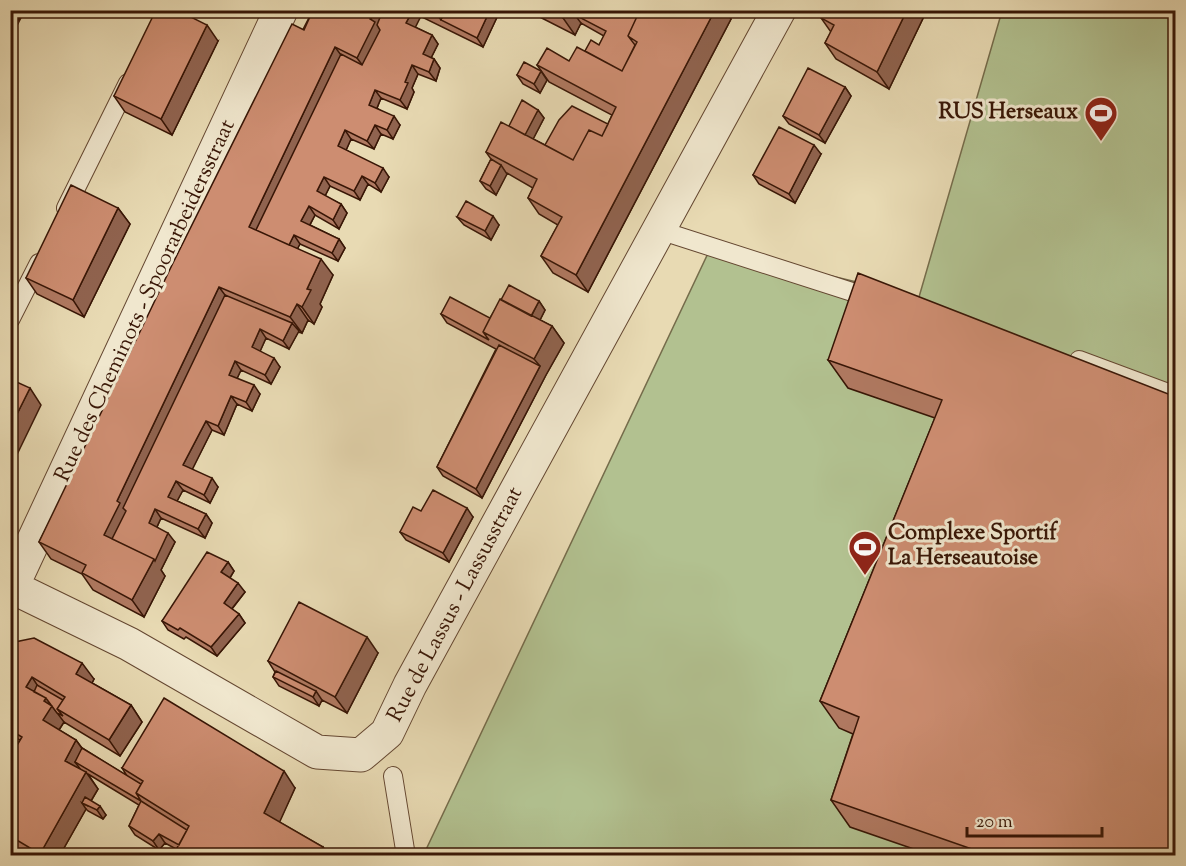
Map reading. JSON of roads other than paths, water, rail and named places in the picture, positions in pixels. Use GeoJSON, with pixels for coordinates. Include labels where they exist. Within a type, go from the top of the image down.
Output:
{"type":"FeatureCollection","features":[{"type":"Feature","properties":{"kind":"street","name":"Rue des Cheminots - Spoorarbeidersstraat"},"geometry":{"type":"LineString","coordinates":[[11,588],[282,10]]}},
{"type":"Feature","properties":{"kind":"street","name":"Rue de Lassus - Lassusstraat"},"geometry":{"type":"LineString","coordinates":[[11,588],[129,644],[317,752],[361,755],[387,733],[410,685],[779,10]]}},
{"type":"Feature","properties":{"kind":"lane"},"geometry":{"type":"LineString","coordinates":[[58,224],[137,65]]}},
{"type":"Feature","properties":{"kind":"lane"},"geometry":{"type":"LineString","coordinates":[[659,230],[887,303]]}},
{"type":"Feature","properties":{"kind":"lane"},"geometry":{"type":"LineString","coordinates":[[10,320],[48,246]]}},
{"type":"Feature","properties":{"kind":"lane"},"geometry":{"type":"LineString","coordinates":[[1066,357],[1176,396]]}},
{"type":"Feature","properties":{"kind":"lane"},"geometry":{"type":"LineString","coordinates":[[393,776],[406,855]]}},
{"type":"Feature","properties":{"kind":"railway"},"geometry":{"type":"LineString","coordinates":[[10,33],[22,10]]}},
{"type":"Feature","properties":{"kind":"place","name":"RUS Herseaux"},"geometry":{"type":"Point","coordinates":[1101,142]}},
{"type":"Feature","properties":{"kind":"place","name":"Complexe Sportif La Herseautoise"},"geometry":{"type":"Point","coordinates":[865,576]}}]}
